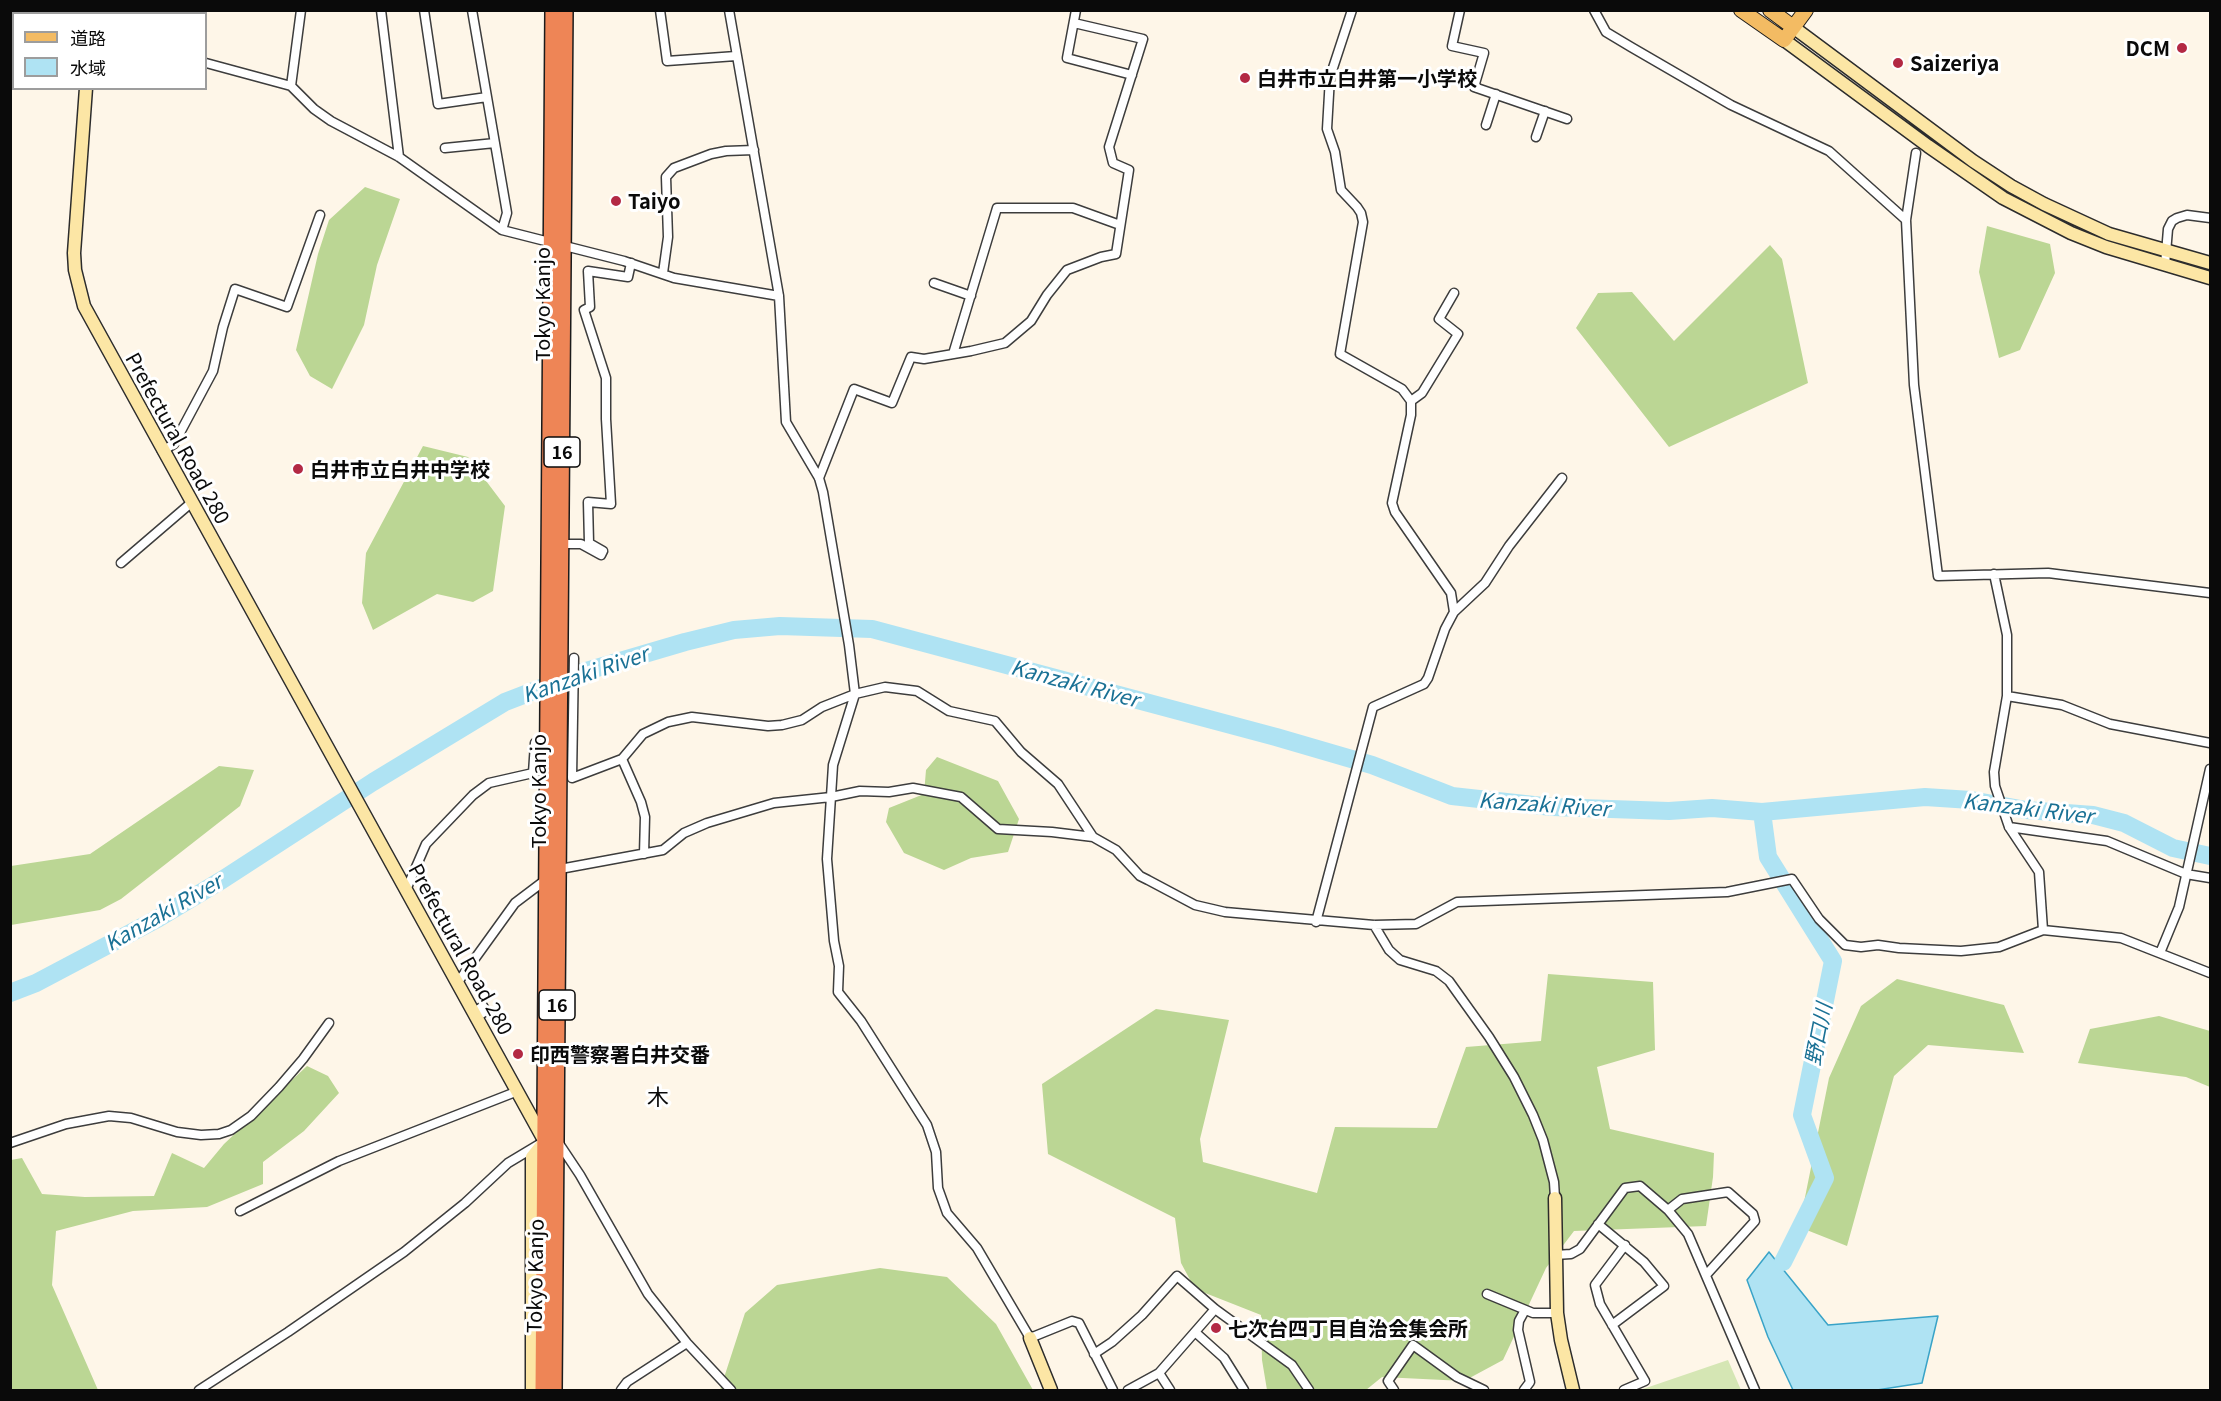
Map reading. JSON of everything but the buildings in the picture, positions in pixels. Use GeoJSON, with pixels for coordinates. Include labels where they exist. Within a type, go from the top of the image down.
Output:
{"type":"FeatureCollection","features":[{"type":"Feature","properties":{"kind":"highway","name":"Tokyo Kanjo"},"geometry":{"type":"LineString","coordinates":[[553,10],[561,661],[553,698],[546,879],[554,1390]]}},
{"type":"Feature","properties":{"kind":"highway","name":"Tokyo Kanjo"},"geometry":{"type":"LineString","coordinates":[[561,661],[557,244],[565,10]]}},
{"type":"Feature","properties":{"kind":"highway","name":"Tokyo Kanjo"},"geometry":{"type":"LineString","coordinates":[[543,1390],[560,869],[553,698]]}},
{"type":"Feature","properties":{"kind":"main road"},"geometry":{"type":"LineString","coordinates":[[1741,10],[2003,198],[2071,233],[2106,247],[2211,278]]}},
{"type":"Feature","properties":{"kind":"main road"},"geometry":{"type":"LineString","coordinates":[[1770,10],[1964,154],[2011,186],[2076,220],[2109,234],[2211,263]]}},
{"type":"Feature","properties":{"kind":"main road"},"geometry":{"type":"LineString","coordinates":[[1784,40],[1806,10]]}},
{"type":"Feature","properties":{"kind":"main road","name":"Prefectural Road 280"},"geometry":{"type":"LineString","coordinates":[[86,90],[74,253],[78,286],[92,323],[518,1091],[551,1141]]}},
{"type":"Feature","properties":{"kind":"main road"},"geometry":{"type":"LineString","coordinates":[[532,1390],[532,1157],[551,1141]]}},
{"type":"Feature","properties":{"kind":"main road"},"geometry":{"type":"LineString","coordinates":[[1555,1198],[1557,1313],[1573,1390]]}},
{"type":"Feature","properties":{"kind":"main road"},"geometry":{"type":"LineString","coordinates":[[1030,1338],[1052,1390]]}},
{"type":"Feature","properties":{"kind":"street"},"geometry":{"type":"LineString","coordinates":[[291,86],[301,10]]}},
{"type":"Feature","properties":{"kind":"street"},"geometry":{"type":"LineString","coordinates":[[381,10],[399,157]]}},
{"type":"Feature","properties":{"kind":"street"},"geometry":{"type":"LineString","coordinates":[[424,10],[438,104],[487,97]]}},
{"type":"Feature","properties":{"kind":"street"},"geometry":{"type":"LineString","coordinates":[[472,10],[507,213],[502,230]]}},
{"type":"Feature","properties":{"kind":"street"},"geometry":{"type":"LineString","coordinates":[[660,10],[667,61],[736,56]]}},
{"type":"Feature","properties":{"kind":"street"},"geometry":{"type":"LineString","coordinates":[[729,10],[779,296],[786,422],[819,478],[823,492],[845,613],[855,694],[833,765],[827,859],[834,940],[839,966],[838,992],[861,1021],[927,1125],[936,1152],[938,1188],[947,1213],[977,1248],[1030,1338],[1072,1321],[1079,1323],[1113,1390]]}},
{"type":"Feature","properties":{"kind":"street"},"geometry":{"type":"LineString","coordinates":[[1077,10],[1067,58],[1132,75]]}},
{"type":"Feature","properties":{"kind":"street"},"geometry":{"type":"LineString","coordinates":[[1352,10],[1330,77],[1327,129],[1335,152],[1341,190],[1357,207],[1363,222],[1340,354],[1402,389],[1411,401],[1411,415],[1392,503],[1395,512],[1451,593],[1454,612]]}},
{"type":"Feature","properties":{"kind":"street"},"geometry":{"type":"LineString","coordinates":[[1460,10],[1452,46],[1484,53],[1474,87],[1567,119]]}},
{"type":"Feature","properties":{"kind":"street"},"geometry":{"type":"LineString","coordinates":[[1594,10],[1606,32],[1630,47],[1731,105],[1829,151],[1906,220]]}},
{"type":"Feature","properties":{"kind":"street"},"geometry":{"type":"LineString","coordinates":[[819,478],[854,389],[891,403],[911,357],[924,359],[1005,343],[1031,321],[1047,295],[1067,270],[1101,257],[1116,254],[1129,170],[1113,163],[1109,147],[1143,39],[1074,22]]}},
{"type":"Feature","properties":{"kind":"street"},"geometry":{"type":"LineString","coordinates":[[207,63],[291,86],[314,109],[331,121],[399,157],[502,230],[631,263],[674,278],[779,296]]}},
{"type":"Feature","properties":{"kind":"street"},"geometry":{"type":"LineString","coordinates":[[1486,125],[1497,94]]}},
{"type":"Feature","properties":{"kind":"street"},"geometry":{"type":"LineString","coordinates":[[1536,137],[1545,111]]}},
{"type":"Feature","properties":{"kind":"street"},"geometry":{"type":"LineString","coordinates":[[445,148],[495,143]]}},
{"type":"Feature","properties":{"kind":"street"},"geometry":{"type":"LineString","coordinates":[[663,273],[668,237],[666,177],[674,168],[711,154],[754,150]]}},
{"type":"Feature","properties":{"kind":"street"},"geometry":{"type":"LineString","coordinates":[[1916,153],[1906,220],[1914,385],[1938,576],[2048,573],[2211,593]]}},
{"type":"Feature","properties":{"kind":"street"},"geometry":{"type":"LineString","coordinates":[[953,354],[997,208],[1073,208],[1120,225]]}},
{"type":"Feature","properties":{"kind":"street"},"geometry":{"type":"LineString","coordinates":[[162,451],[174,444],[213,371],[223,327],[235,290],[287,307],[320,215]]}},
{"type":"Feature","properties":{"kind":"street"},"geometry":{"type":"LineString","coordinates":[[2165,265],[2168,229],[2177,218],[2187,215],[2211,218]]}},
{"type":"Feature","properties":{"kind":"street"},"geometry":{"type":"LineString","coordinates":[[561,544],[582,544],[601,555],[603,551],[589,543],[588,502],[611,504],[606,378],[584,310],[590,307],[588,271],[628,277],[631,263]]}},
{"type":"Feature","properties":{"kind":"street"},"geometry":{"type":"LineString","coordinates":[[934,284],[971,296]]}},
{"type":"Feature","properties":{"kind":"street"},"geometry":{"type":"LineString","coordinates":[[1411,401],[1422,393],[1458,334],[1439,319],[1454,293]]}},
{"type":"Feature","properties":{"kind":"street"},"geometry":{"type":"LineString","coordinates":[[1316,922],[1373,707],[1419,687],[1428,678],[1443,634],[1454,612],[1485,584],[1509,546],[1562,478]]}},
{"type":"Feature","properties":{"kind":"street"},"geometry":{"type":"LineString","coordinates":[[121,563],[191,502]]}},
{"type":"Feature","properties":{"kind":"street"},"geometry":{"type":"LineString","coordinates":[[1994,574],[2007,635],[2007,696],[1994,772],[1995,786],[2009,827],[2039,872],[2043,930]]}},
{"type":"Feature","properties":{"kind":"street"},"geometry":{"type":"LineString","coordinates":[[561,661],[573,691],[572,778],[622,759],[643,734],[668,722],[692,717],[768,726],[782,725],[802,720],[822,707],[855,694],[885,687],[917,691],[949,711],[995,721],[1021,752],[1058,784],[1093,837]]}},
{"type":"Feature","properties":{"kind":"street"},"geometry":{"type":"LineString","coordinates":[[2007,696],[2062,705],[2110,724],[2211,743]]}},
{"type":"Feature","properties":{"kind":"street"},"geometry":{"type":"LineString","coordinates":[[406,890],[426,844],[473,795],[489,783],[533,772],[535,743]]}},
{"type":"Feature","properties":{"kind":"street"},"geometry":{"type":"LineString","coordinates":[[622,759],[641,802],[645,817],[644,854]]}},
{"type":"Feature","properties":{"kind":"street"},"geometry":{"type":"LineString","coordinates":[[2160,953],[2179,907],[2211,769]]}},
{"type":"Feature","properties":{"kind":"street"},"geometry":{"type":"LineString","coordinates":[[458,982],[515,903],[560,869],[663,850],[684,833],[707,823],[774,803],[831,797],[860,791],[889,792],[913,788],[961,796],[998,829],[1093,837],[1116,850],[1140,876],[1195,905],[1225,912],[1374,926],[1416,924],[1457,902],[1727,892],[1792,879],[1818,919],[1845,945],[1971,951],[1999,947],[2043,930],[2121,938],[2211,973]]}},
{"type":"Feature","properties":{"kind":"street"},"geometry":{"type":"LineString","coordinates":[[2009,827],[2107,841],[2186,874],[2211,878]]}},
{"type":"Feature","properties":{"kind":"street"},"geometry":{"type":"LineString","coordinates":[[1374,926],[1389,950],[1400,960],[1437,972],[1449,981],[1489,1037],[1514,1077],[1533,1115],[1543,1140],[1554,1182],[1555,1198]]}},
{"type":"Feature","properties":{"kind":"street"},"geometry":{"type":"LineString","coordinates":[[10,1143],[66,1124],[109,1116],[131,1118],[185,1133],[201,1135],[219,1134],[231,1130],[251,1116],[279,1087],[329,1023]]}},
{"type":"Feature","properties":{"kind":"street"},"geometry":{"type":"LineString","coordinates":[[240,1211],[339,1161],[518,1091]]}},
{"type":"Feature","properties":{"kind":"street"},"geometry":{"type":"LineString","coordinates":[[199,1390],[404,1252],[465,1203],[508,1163],[551,1141],[580,1175],[648,1294],[687,1343],[731,1390]]}},
{"type":"Feature","properties":{"kind":"street"},"geometry":{"type":"LineString","coordinates":[[1555,1255],[1571,1254],[1580,1249],[1625,1188],[1640,1186],[1668,1210],[1688,1234],[1755,1390]]}},
{"type":"Feature","properties":{"kind":"street"},"geometry":{"type":"LineString","coordinates":[[1668,1210],[1682,1199],[1728,1192],[1754,1214],[1755,1221],[1706,1275]]}},
{"type":"Feature","properties":{"kind":"street"},"geometry":{"type":"LineString","coordinates":[[1598,1224],[1644,1262],[1664,1286],[1612,1325]]}},
{"type":"Feature","properties":{"kind":"street"},"geometry":{"type":"LineString","coordinates":[[1624,1390],[1645,1381],[1599,1304],[1595,1285],[1625,1245]]}},
{"type":"Feature","properties":{"kind":"street"},"geometry":{"type":"LineString","coordinates":[[1094,1354],[1112,1342],[1142,1315],[1176,1276],[1215,1309],[1292,1365],[1309,1390]]}},
{"type":"Feature","properties":{"kind":"street"},"geometry":{"type":"LineString","coordinates":[[1487,1294],[1525,1310],[1542,1314],[1557,1313]]}},
{"type":"Feature","properties":{"kind":"street"},"geometry":{"type":"LineString","coordinates":[[1128,1390],[1159,1373],[1215,1309]]}},
{"type":"Feature","properties":{"kind":"street"},"geometry":{"type":"LineString","coordinates":[[1524,1390],[1530,1382],[1518,1330],[1519,1321],[1525,1310]]}},
{"type":"Feature","properties":{"kind":"street"},"geometry":{"type":"LineString","coordinates":[[1195,1332],[1224,1358],[1244,1390]]}},
{"type":"Feature","properties":{"kind":"street"},"geometry":{"type":"LineString","coordinates":[[621,1390],[627,1382],[687,1343]]}},
{"type":"Feature","properties":{"kind":"street"},"geometry":{"type":"LineString","coordinates":[[1394,1390],[1388,1381],[1413,1345],[1456,1377],[1484,1390]]}},
{"type":"Feature","properties":{"kind":"street"},"geometry":{"type":"LineString","coordinates":[[1159,1373],[1170,1390]]}},
{"type":"Feature","properties":{"kind":"green space"},"geometry":{"type":"Polygon","coordinates":[[[365,187],[400,199],[377,265],[364,325],[332,389],[310,376],[296,350],[318,254],[329,220],[365,187]]]}},
{"type":"Feature","properties":{"kind":"green space"},"geometry":{"type":"Polygon","coordinates":[[[1987,226],[2050,244],[2055,273],[2020,350],[1999,358],[1979,272],[1987,226]]]}},
{"type":"Feature","properties":{"kind":"green space"},"geometry":{"type":"Polygon","coordinates":[[[1770,245],[1782,259],[1808,383],[1669,447],[1576,328],[1598,293],[1632,292],[1674,341],[1770,245]]]}},
{"type":"Feature","properties":{"kind":"green space"},"geometry":{"type":"Polygon","coordinates":[[[423,446],[468,457],[505,506],[493,591],[473,602],[437,594],[373,630],[362,603],[366,553],[423,446]]]}},
{"type":"Feature","properties":{"kind":"green space"},"geometry":{"type":"Polygon","coordinates":[[[937,757],[998,781],[1019,819],[1008,852],[971,858],[944,870],[904,853],[886,822],[889,808],[924,794],[926,770],[937,757]]]}},
{"type":"Feature","properties":{"kind":"green space"},"geometry":{"type":"Polygon","coordinates":[[[219,766],[254,770],[240,806],[121,899],[100,910],[11,925],[11,866],[90,854],[219,766]]]}},
{"type":"Feature","properties":{"kind":"green space"},"geometry":{"type":"Polygon","coordinates":[[[1548,974],[1653,982],[1655,1050],[1597,1067],[1610,1129],[1714,1153],[1706,1226],[1574,1231],[1546,1268],[1503,1360],[1464,1381],[1382,1377],[1366,1390],[1267,1390],[1262,1360],[1261,1315],[1195,1289],[1181,1263],[1175,1218],[1048,1154],[1042,1084],[1156,1009],[1229,1020],[1200,1139],[1203,1162],[1317,1193],[1335,1127],[1437,1128],[1466,1047],[1541,1041],[1548,974]]]}},
{"type":"Feature","properties":{"kind":"green space"},"geometry":{"type":"Polygon","coordinates":[[[1897,979],[2004,1005],[2024,1053],[1928,1045],[1894,1076],[1847,1246],[1799,1227],[1829,1078],[1861,1006],[1897,979]]]}},
{"type":"Feature","properties":{"kind":"green space"},"geometry":{"type":"Polygon","coordinates":[[[2159,1016],[2210,1031],[2210,1087],[2186,1077],[2078,1063],[2090,1029],[2159,1016]]]}},
{"type":"Feature","properties":{"kind":"green space"},"geometry":{"type":"Polygon","coordinates":[[[307,1066],[328,1076],[339,1093],[304,1131],[263,1162],[263,1184],[207,1207],[133,1211],[56,1231],[52,1285],[98,1390],[11,1390],[11,1160],[22,1158],[42,1194],[85,1197],[154,1196],[172,1153],[204,1168],[224,1144],[307,1066]]]}},
{"type":"Feature","properties":{"kind":"green space"},"geometry":{"type":"Polygon","coordinates":[[[880,1268],[947,1277],[996,1324],[1033,1390],[720,1390],[745,1313],[777,1285],[880,1268]]]}},
{"type":"Feature","properties":{"kind":"green space"},"geometry":{"type":"Polygon","coordinates":[[[1728,1360],[1741,1390],[1640,1390],[1728,1360]]]}},
{"type":"Feature","properties":{"kind":"water"},"geometry":{"type":"Polygon","coordinates":[[[1769,1252],[1828,1325],[1938,1316],[1922,1383],[1877,1390],[1793,1390],[1768,1337],[1747,1280],[1769,1252]]]}},
{"type":"Feature","properties":{"kind":"waterway","name":"Kanzaki River"},"geometry":{"type":"LineString","coordinates":[[10,993],[36,983],[157,919],[222,880],[373,782],[505,702],[583,672],[685,642],[734,630],[780,626],[872,629],[1276,737],[1372,765],[1452,796],[1552,807],[1669,811],[1712,808],[1762,812],[1925,797],[1971,800],[2026,810],[2093,815],[2124,823],[2173,848],[2210,856]]}},
{"type":"Feature","properties":{"kind":"waterway","name":"野口川"},"geometry":{"type":"LineString","coordinates":[[1762,812],[1768,857],[1833,961],[1802,1115],[1825,1178],[1783,1262]]}},
{"type":"Feature","properties":{"kind":"place","name":"DCM"},"geometry":{"type":"Point","coordinates":[2182,48]}},
{"type":"Feature","properties":{"kind":"place","name":"Saizeriya"},"geometry":{"type":"Point","coordinates":[1898,63]}},
{"type":"Feature","properties":{"kind":"place","name":"白井市立白井第一小学校"},"geometry":{"type":"Point","coordinates":[1245,78]}},
{"type":"Feature","properties":{"kind":"place","name":"Taiyo"},"geometry":{"type":"Point","coordinates":[616,201]}},
{"type":"Feature","properties":{"kind":"place","name":"白井市立白井中学校"},"geometry":{"type":"Point","coordinates":[298,469]}},
{"type":"Feature","properties":{"kind":"place","name":"印西警察署白井交番"},"geometry":{"type":"Point","coordinates":[518,1054]}},
{"type":"Feature","properties":{"kind":"place","name":"七次台四丁目自治会集会所"},"geometry":{"type":"Point","coordinates":[1216,1328]}},
{"type":"Feature","properties":{"kind":"district","name":"木"},"geometry":{"type":"Point","coordinates":[658,1097]}}]}
